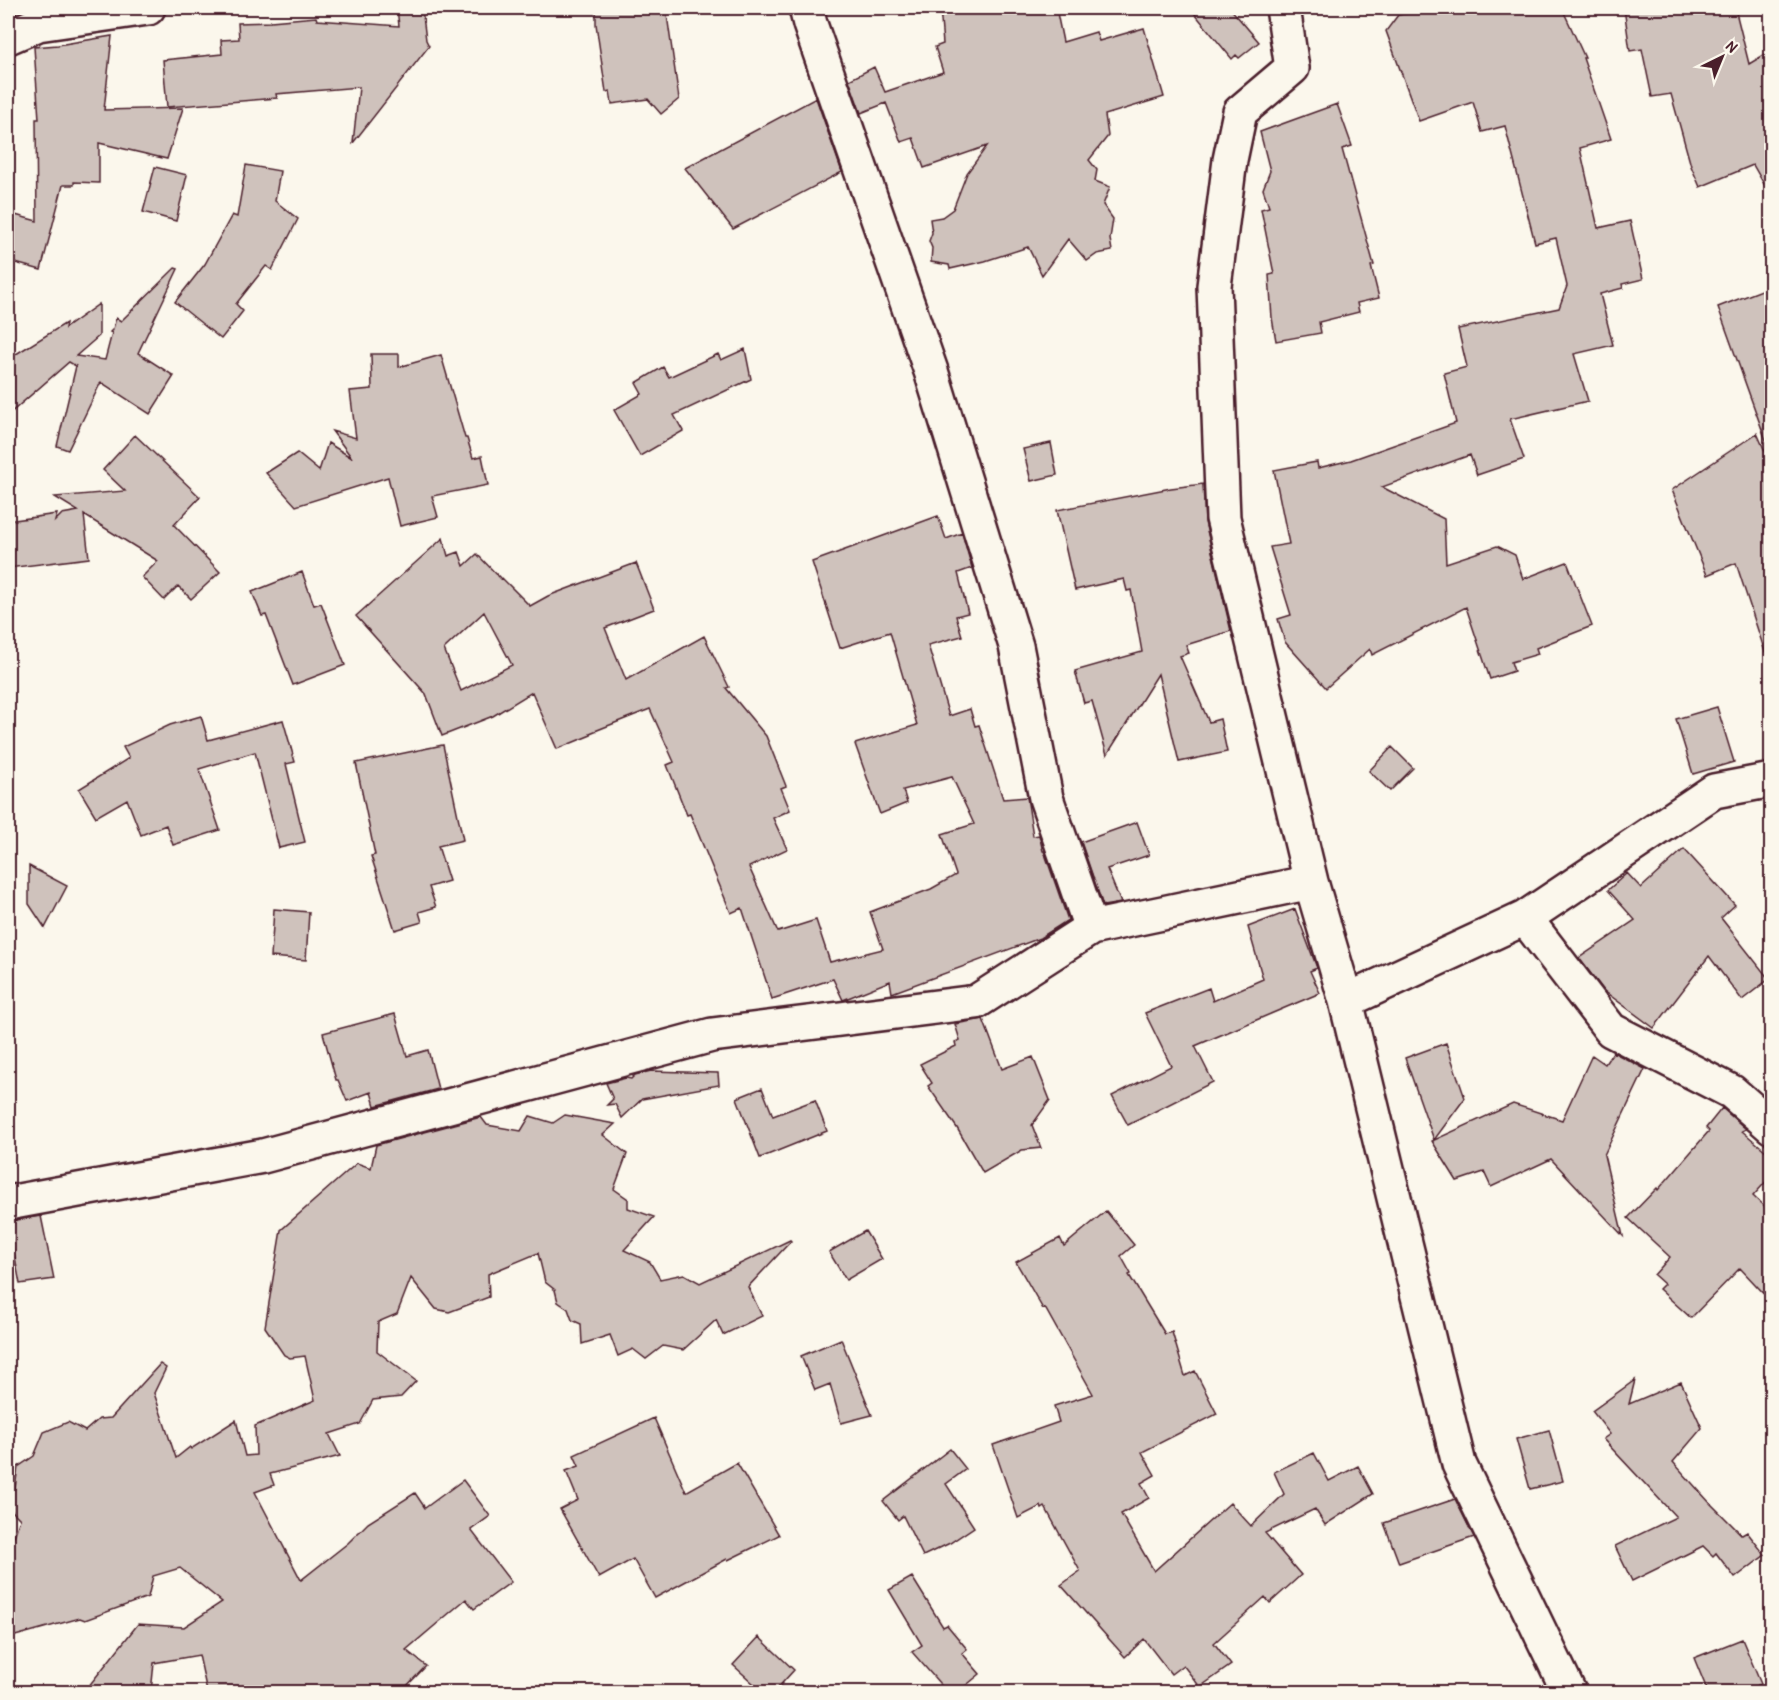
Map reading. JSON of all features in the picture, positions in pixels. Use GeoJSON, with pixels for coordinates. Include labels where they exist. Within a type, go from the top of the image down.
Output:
{"type":"FeatureCollection","features":[{"type":"Feature","properties":{"kind":"street"},"geometry":{"type":"LineString","coordinates":[[8,37],[38,24],[147,8]]}},
{"type":"Feature","properties":{"kind":"street"},"geometry":{"type":"LineString","coordinates":[[806,8],[938,393],[1016,646],[1046,798],[1091,928]]}},
{"type":"Feature","properties":{"kind":"street"},"geometry":{"type":"LineString","coordinates":[[1283,8],[1292,68],[1240,112],[1230,160],[1214,286],[1223,518],[1311,882],[1346,1001],[1459,1464],[1569,1692]]}},
{"type":"Feature","properties":{"kind":"street"},"geometry":{"type":"LineString","coordinates":[[1346,1001],[1525,918],[1714,791],[1772,780]]}},
{"type":"Feature","properties":{"kind":"street"},"geometry":{"type":"LineString","coordinates":[[8,1203],[263,1156],[712,1035],[976,1002],[1091,928],[1311,882]]}},
{"type":"Feature","properties":{"kind":"street"},"geometry":{"type":"LineString","coordinates":[[1525,918],[1611,1030],[1732,1092],[1772,1127]]}},
{"type":"Feature","properties":{"kind":"building"},"geometry":{"type":"Polygon","coordinates":[[[397,8],[422,8],[426,40],[429,46],[353,143],[359,87],[276,94],[277,98],[167,107],[163,60],[222,54],[221,40],[239,39],[238,23],[316,17],[317,20],[399,26],[397,8]]]}},
{"type":"Feature","properties":{"kind":"building"},"geometry":{"type":"Polygon","coordinates":[[[596,8],[666,8],[679,99],[661,114],[648,99],[612,104],[610,91],[606,92],[596,24],[596,8]]]}},
{"type":"Feature","properties":{"kind":"building"},"geometry":{"type":"Polygon","coordinates":[[[940,8],[1056,8],[1063,42],[1096,32],[1099,41],[1144,28],[1164,97],[1105,115],[1108,136],[1089,160],[1097,170],[1095,181],[1110,187],[1103,205],[1113,219],[1110,239],[1112,251],[1097,254],[1087,261],[1068,239],[1042,275],[1028,247],[985,261],[950,269],[949,265],[931,262],[930,219],[942,217],[953,209],[967,173],[987,146],[924,168],[913,138],[901,142],[886,103],[861,113],[849,80],[874,67],[885,92],[943,72],[935,47],[943,44],[940,8]]]}},
{"type":"Feature","properties":{"kind":"building"},"geometry":{"type":"Polygon","coordinates":[[[1190,8],[1230,8],[1259,42],[1239,58],[1236,55],[1232,59],[1190,8]]]}},
{"type":"Feature","properties":{"kind":"building"},"geometry":{"type":"Polygon","coordinates":[[[1440,8],[1562,8],[1585,58],[1583,58],[1611,139],[1580,148],[1598,228],[1630,221],[1643,279],[1622,284],[1623,288],[1600,294],[1613,345],[1574,354],[1588,401],[1510,419],[1524,459],[1477,475],[1470,455],[1382,487],[1444,519],[1446,563],[1497,546],[1515,555],[1523,579],[1567,562],[1592,626],[1536,648],[1538,654],[1511,662],[1514,671],[1490,679],[1466,607],[1372,655],[1370,649],[1326,688],[1285,642],[1278,619],[1291,615],[1270,547],[1289,544],[1274,470],[1317,462],[1318,468],[1351,460],[1456,423],[1444,373],[1467,367],[1458,329],[1559,308],[1567,286],[1556,238],[1535,243],[1505,126],[1482,132],[1473,102],[1419,121],[1386,31],[1398,15],[1440,8]]]}},
{"type":"Feature","properties":{"kind":"building"},"geometry":{"type":"Polygon","coordinates":[[[1624,8],[1735,8],[1749,64],[1772,50],[1772,198],[1753,165],[1700,187],[1691,166],[1671,94],[1652,97],[1642,49],[1630,51],[1624,8]]]}},
{"type":"Feature","properties":{"kind":"building"},"geometry":{"type":"Polygon","coordinates":[[[112,36],[104,110],[183,108],[167,159],[99,143],[99,183],[74,182],[74,185],[63,185],[41,270],[8,261],[8,213],[37,221],[36,119],[39,119],[34,47],[112,36]]]}},
{"type":"Feature","properties":{"kind":"building"},"geometry":{"type":"Polygon","coordinates":[[[816,98],[842,172],[733,229],[685,168],[816,98]]]}},
{"type":"Feature","properties":{"kind":"building"},"geometry":{"type":"Polygon","coordinates":[[[1337,104],[1352,146],[1342,149],[1374,265],[1371,266],[1379,298],[1357,303],[1359,312],[1319,322],[1321,333],[1276,341],[1269,275],[1274,274],[1261,209],[1269,207],[1263,189],[1270,171],[1260,132],[1337,104]]]}},
{"type":"Feature","properties":{"kind":"building"},"geometry":{"type":"Polygon","coordinates":[[[246,165],[280,171],[275,201],[298,219],[272,270],[266,266],[236,304],[243,311],[221,339],[175,302],[205,264],[232,215],[237,217],[246,165]]]}},
{"type":"Feature","properties":{"kind":"building"},"geometry":{"type":"Polygon","coordinates":[[[155,167],[187,175],[176,221],[143,212],[155,167]]]}},
{"type":"Feature","properties":{"kind":"building"},"geometry":{"type":"Polygon","coordinates":[[[175,268],[178,269],[138,353],[174,376],[150,414],[101,382],[68,450],[57,446],[76,366],[69,362],[8,415],[8,359],[66,323],[65,328],[99,304],[99,336],[76,356],[105,360],[112,333],[110,332],[116,318],[121,321],[175,268]]]}},
{"type":"Feature","properties":{"kind":"building"},"geometry":{"type":"Polygon","coordinates":[[[1772,286],[1772,445],[1768,446],[1718,307],[1772,286]]]}},
{"type":"Feature","properties":{"kind":"building"},"geometry":{"type":"Polygon","coordinates":[[[745,349],[751,379],[674,415],[683,431],[640,456],[614,410],[642,394],[636,383],[663,367],[669,377],[718,354],[721,360],[745,349]]]}},
{"type":"Feature","properties":{"kind":"building"},"geometry":{"type":"Polygon","coordinates":[[[371,354],[399,354],[399,367],[441,355],[465,438],[467,438],[473,458],[482,456],[488,485],[432,496],[438,517],[400,526],[388,477],[296,506],[266,473],[297,453],[319,471],[328,443],[352,458],[332,431],[356,438],[350,391],[372,389],[371,354]]]}},
{"type":"Feature","properties":{"kind":"building"},"geometry":{"type":"Polygon","coordinates":[[[1757,433],[1772,467],[1772,654],[1766,655],[1736,563],[1707,575],[1672,490],[1757,433]]]}},
{"type":"Feature","properties":{"kind":"building"},"geometry":{"type":"Polygon","coordinates":[[[135,435],[200,497],[174,525],[220,572],[191,599],[178,586],[164,600],[142,577],[158,561],[84,515],[89,558],[8,568],[8,521],[57,514],[55,521],[62,514],[78,511],[55,497],[125,491],[103,470],[135,435]]]}},
{"type":"Feature","properties":{"kind":"building"},"geometry":{"type":"Polygon","coordinates":[[[1051,443],[1057,475],[1031,481],[1023,449],[1051,443]]]}},
{"type":"Feature","properties":{"kind":"building"},"geometry":{"type":"Polygon","coordinates":[[[1203,484],[1205,522],[1231,631],[1186,645],[1189,653],[1180,656],[1209,722],[1220,719],[1227,752],[1179,762],[1158,674],[1107,755],[1092,701],[1084,703],[1075,671],[1142,652],[1131,590],[1127,591],[1124,579],[1075,590],[1057,510],[1203,484]]]}},
{"type":"Feature","properties":{"kind":"building"},"geometry":{"type":"Polygon","coordinates":[[[938,516],[946,539],[962,533],[972,568],[958,573],[968,613],[956,616],[962,636],[928,645],[949,716],[970,709],[975,726],[979,725],[1003,799],[1027,797],[1033,836],[1039,835],[1068,920],[1040,938],[892,993],[890,981],[843,1000],[833,979],[772,999],[742,908],[731,913],[667,765],[674,762],[650,709],[557,749],[532,692],[493,716],[442,736],[426,694],[356,616],[443,538],[448,556],[459,552],[464,566],[477,554],[530,606],[548,596],[636,563],[654,609],[605,628],[626,680],[704,636],[729,687],[726,688],[766,736],[786,786],[781,788],[790,810],[773,818],[787,849],[749,867],[778,932],[816,920],[830,962],[883,949],[870,912],[931,889],[956,875],[942,834],[974,824],[952,777],[903,790],[907,803],[880,814],[855,744],[917,725],[890,632],[840,648],[812,562],[938,516]],[[484,612],[444,649],[461,691],[512,665],[484,612]]]}},
{"type":"Feature","properties":{"kind":"building"},"geometry":{"type":"Polygon","coordinates":[[[302,572],[314,605],[321,603],[345,665],[293,685],[266,615],[262,616],[252,592],[302,572]]]}},
{"type":"Feature","properties":{"kind":"building"},"geometry":{"type":"Polygon","coordinates":[[[1717,707],[1734,762],[1693,774],[1676,719],[1717,707]]]}},
{"type":"Feature","properties":{"kind":"building"},"geometry":{"type":"Polygon","coordinates":[[[201,716],[208,740],[283,720],[295,762],[286,764],[305,842],[279,848],[255,752],[199,769],[220,830],[173,845],[166,825],[141,835],[127,799],[96,817],[79,789],[129,758],[123,747],[170,725],[201,716]]]}},
{"type":"Feature","properties":{"kind":"building"},"geometry":{"type":"Polygon","coordinates":[[[443,745],[463,840],[438,846],[449,881],[429,887],[436,907],[419,912],[422,922],[395,930],[371,856],[375,855],[356,763],[443,745]]]}},
{"type":"Feature","properties":{"kind":"building"},"geometry":{"type":"Polygon","coordinates":[[[1392,747],[1413,768],[1390,791],[1369,771],[1392,747]]]}},
{"type":"Feature","properties":{"kind":"building"},"geometry":{"type":"Polygon","coordinates":[[[1137,822],[1149,855],[1107,869],[1121,903],[1103,906],[1081,842],[1137,822]]]}},
{"type":"Feature","properties":{"kind":"building"},"geometry":{"type":"Polygon","coordinates":[[[1684,849],[1735,905],[1721,918],[1769,979],[1742,1000],[1709,956],[1654,1028],[1604,991],[1579,958],[1635,920],[1608,890],[1627,873],[1641,888],[1684,849]]]}},
{"type":"Feature","properties":{"kind":"building"},"geometry":{"type":"Polygon","coordinates":[[[29,866],[67,886],[45,928],[29,904],[29,866]]]}},
{"type":"Feature","properties":{"kind":"building"},"geometry":{"type":"Polygon","coordinates":[[[274,909],[309,912],[306,960],[271,957],[274,909]]]}},
{"type":"Feature","properties":{"kind":"building"},"geometry":{"type":"Polygon","coordinates":[[[1295,909],[1317,968],[1310,971],[1320,993],[1195,1046],[1213,1082],[1128,1125],[1112,1096],[1171,1066],[1145,1013],[1209,988],[1213,1001],[1263,979],[1248,927],[1295,909]]]}},
{"type":"Feature","properties":{"kind":"building"},"geometry":{"type":"Polygon","coordinates":[[[395,1014],[407,1056],[428,1050],[438,1089],[375,1106],[371,1092],[347,1101],[336,1080],[323,1033],[395,1014]]]}},
{"type":"Feature","properties":{"kind":"building"},"geometry":{"type":"Polygon","coordinates":[[[983,1019],[1002,1069],[1033,1057],[1050,1100],[1032,1125],[1041,1148],[1022,1150],[983,1173],[957,1128],[928,1086],[932,1083],[920,1064],[956,1046],[955,1042],[960,1040],[955,1024],[983,1019]]]}},
{"type":"Feature","properties":{"kind":"building"},"geometry":{"type":"Polygon","coordinates":[[[1446,1043],[1465,1098],[1434,1140],[1405,1058],[1446,1043]]]}},
{"type":"Feature","properties":{"kind":"building"},"geometry":{"type":"Polygon","coordinates":[[[1613,1052],[1645,1069],[1604,1155],[1623,1236],[1551,1159],[1491,1187],[1484,1172],[1457,1181],[1432,1141],[1513,1104],[1562,1120],[1592,1055],[1605,1064],[1613,1052]]]}},
{"type":"Feature","properties":{"kind":"building"},"geometry":{"type":"Polygon","coordinates":[[[651,1071],[718,1073],[719,1085],[642,1099],[622,1118],[615,1104],[607,1105],[613,1099],[606,1083],[631,1079],[635,1075],[651,1071]]]}},
{"type":"Feature","properties":{"kind":"building"},"geometry":{"type":"Polygon","coordinates":[[[762,1088],[773,1116],[815,1100],[827,1131],[760,1158],[737,1098],[762,1088]]]}},
{"type":"Feature","properties":{"kind":"building"},"geometry":{"type":"Polygon","coordinates":[[[1722,1108],[1746,1129],[1742,1131],[1772,1156],[1772,1175],[1753,1196],[1772,1214],[1772,1302],[1740,1268],[1691,1318],[1659,1289],[1664,1284],[1654,1275],[1670,1257],[1628,1218],[1657,1188],[1658,1190],[1709,1131],[1706,1128],[1722,1108]]]}},
{"type":"Feature","properties":{"kind":"building"},"geometry":{"type":"Polygon","coordinates":[[[565,1115],[615,1124],[603,1135],[627,1154],[614,1189],[628,1199],[628,1208],[654,1217],[624,1250],[650,1262],[660,1279],[684,1274],[700,1283],[791,1241],[748,1287],[762,1316],[723,1335],[716,1320],[683,1350],[663,1346],[646,1359],[633,1349],[618,1356],[610,1335],[582,1344],[581,1324],[572,1320],[568,1309],[558,1302],[555,1290],[545,1282],[538,1253],[488,1274],[489,1297],[449,1312],[436,1309],[411,1278],[397,1314],[378,1322],[377,1351],[416,1381],[401,1397],[373,1400],[360,1424],[329,1434],[340,1456],[270,1474],[274,1485],[255,1492],[301,1580],[348,1543],[368,1523],[415,1493],[425,1508],[463,1480],[490,1516],[471,1530],[511,1582],[474,1609],[466,1599],[406,1650],[426,1666],[401,1692],[207,1692],[199,1655],[154,1663],[151,1692],[84,1692],[138,1624],[184,1627],[222,1602],[180,1568],[153,1576],[148,1597],[85,1620],[80,1618],[8,1638],[8,1554],[20,1519],[8,1507],[8,1492],[15,1488],[18,1467],[34,1456],[44,1432],[68,1422],[85,1431],[99,1419],[111,1418],[160,1364],[166,1368],[154,1393],[176,1458],[190,1447],[191,1449],[236,1420],[245,1456],[256,1455],[255,1426],[315,1400],[305,1356],[290,1358],[284,1355],[265,1327],[281,1230],[357,1163],[371,1168],[376,1145],[481,1117],[487,1125],[521,1131],[530,1116],[553,1123],[565,1115]]]}},
{"type":"Feature","properties":{"kind":"building"},"geometry":{"type":"Polygon","coordinates":[[[1106,1211],[1134,1245],[1121,1256],[1131,1274],[1129,1275],[1165,1334],[1172,1332],[1185,1376],[1195,1371],[1217,1414],[1142,1452],[1155,1475],[1141,1483],[1149,1498],[1121,1514],[1154,1571],[1230,1503],[1251,1526],[1284,1494],[1274,1472],[1314,1453],[1329,1481],[1358,1466],[1373,1494],[1325,1525],[1315,1509],[1265,1533],[1301,1575],[1270,1603],[1265,1597],[1214,1643],[1231,1665],[1200,1687],[1183,1665],[1171,1674],[1144,1639],[1125,1657],[1061,1585],[1080,1571],[1045,1507],[1042,1509],[1041,1506],[1018,1518],[993,1445],[1059,1422],[1054,1406],[1093,1394],[1045,1308],[1043,1309],[1016,1262],[1060,1238],[1064,1246],[1106,1211]]]}},
{"type":"Feature","properties":{"kind":"building"},"geometry":{"type":"Polygon","coordinates":[[[41,1216],[54,1279],[20,1284],[8,1221],[41,1216]]]}},
{"type":"Feature","properties":{"kind":"building"},"geometry":{"type":"Polygon","coordinates":[[[865,1231],[882,1259],[846,1280],[829,1252],[865,1231]]]}},
{"type":"Feature","properties":{"kind":"building"},"geometry":{"type":"Polygon","coordinates":[[[841,1339],[872,1415],[841,1423],[830,1384],[815,1390],[801,1356],[841,1339]]]}},
{"type":"Feature","properties":{"kind":"building"},"geometry":{"type":"Polygon","coordinates":[[[1635,1380],[1629,1404],[1681,1382],[1702,1428],[1673,1462],[1742,1535],[1747,1532],[1765,1555],[1735,1578],[1716,1553],[1713,1556],[1703,1546],[1632,1581],[1615,1546],[1676,1517],[1603,1439],[1610,1434],[1592,1411],[1635,1380]]]}},
{"type":"Feature","properties":{"kind":"building"},"geometry":{"type":"Polygon","coordinates":[[[654,1418],[686,1492],[737,1463],[779,1535],[727,1559],[655,1598],[633,1559],[599,1578],[560,1509],[578,1500],[566,1471],[579,1466],[574,1455],[654,1418]]]}},
{"type":"Feature","properties":{"kind":"building"},"geometry":{"type":"Polygon","coordinates":[[[1549,1430],[1563,1481],[1530,1489],[1516,1439],[1549,1430]]]}},
{"type":"Feature","properties":{"kind":"building"},"geometry":{"type":"Polygon","coordinates":[[[950,1449],[966,1469],[946,1484],[974,1527],[950,1543],[923,1556],[903,1516],[898,1520],[883,1501],[950,1449]]]}},
{"type":"Feature","properties":{"kind":"building"},"geometry":{"type":"Polygon","coordinates":[[[1455,1499],[1474,1537],[1399,1563],[1384,1523],[1455,1499]]]}},
{"type":"Feature","properties":{"kind":"building"},"geometry":{"type":"Polygon","coordinates":[[[912,1577],[943,1627],[947,1625],[967,1649],[962,1653],[980,1674],[958,1692],[947,1692],[912,1652],[922,1645],[889,1590],[912,1577]]]}},
{"type":"Feature","properties":{"kind":"building"},"geometry":{"type":"Polygon","coordinates":[[[759,1637],[794,1670],[774,1692],[763,1692],[733,1665],[759,1637]]]}},
{"type":"Feature","properties":{"kind":"building"},"geometry":{"type":"Polygon","coordinates":[[[1742,1639],[1761,1684],[1741,1692],[1708,1692],[1694,1658],[1742,1639]]]}}]}
